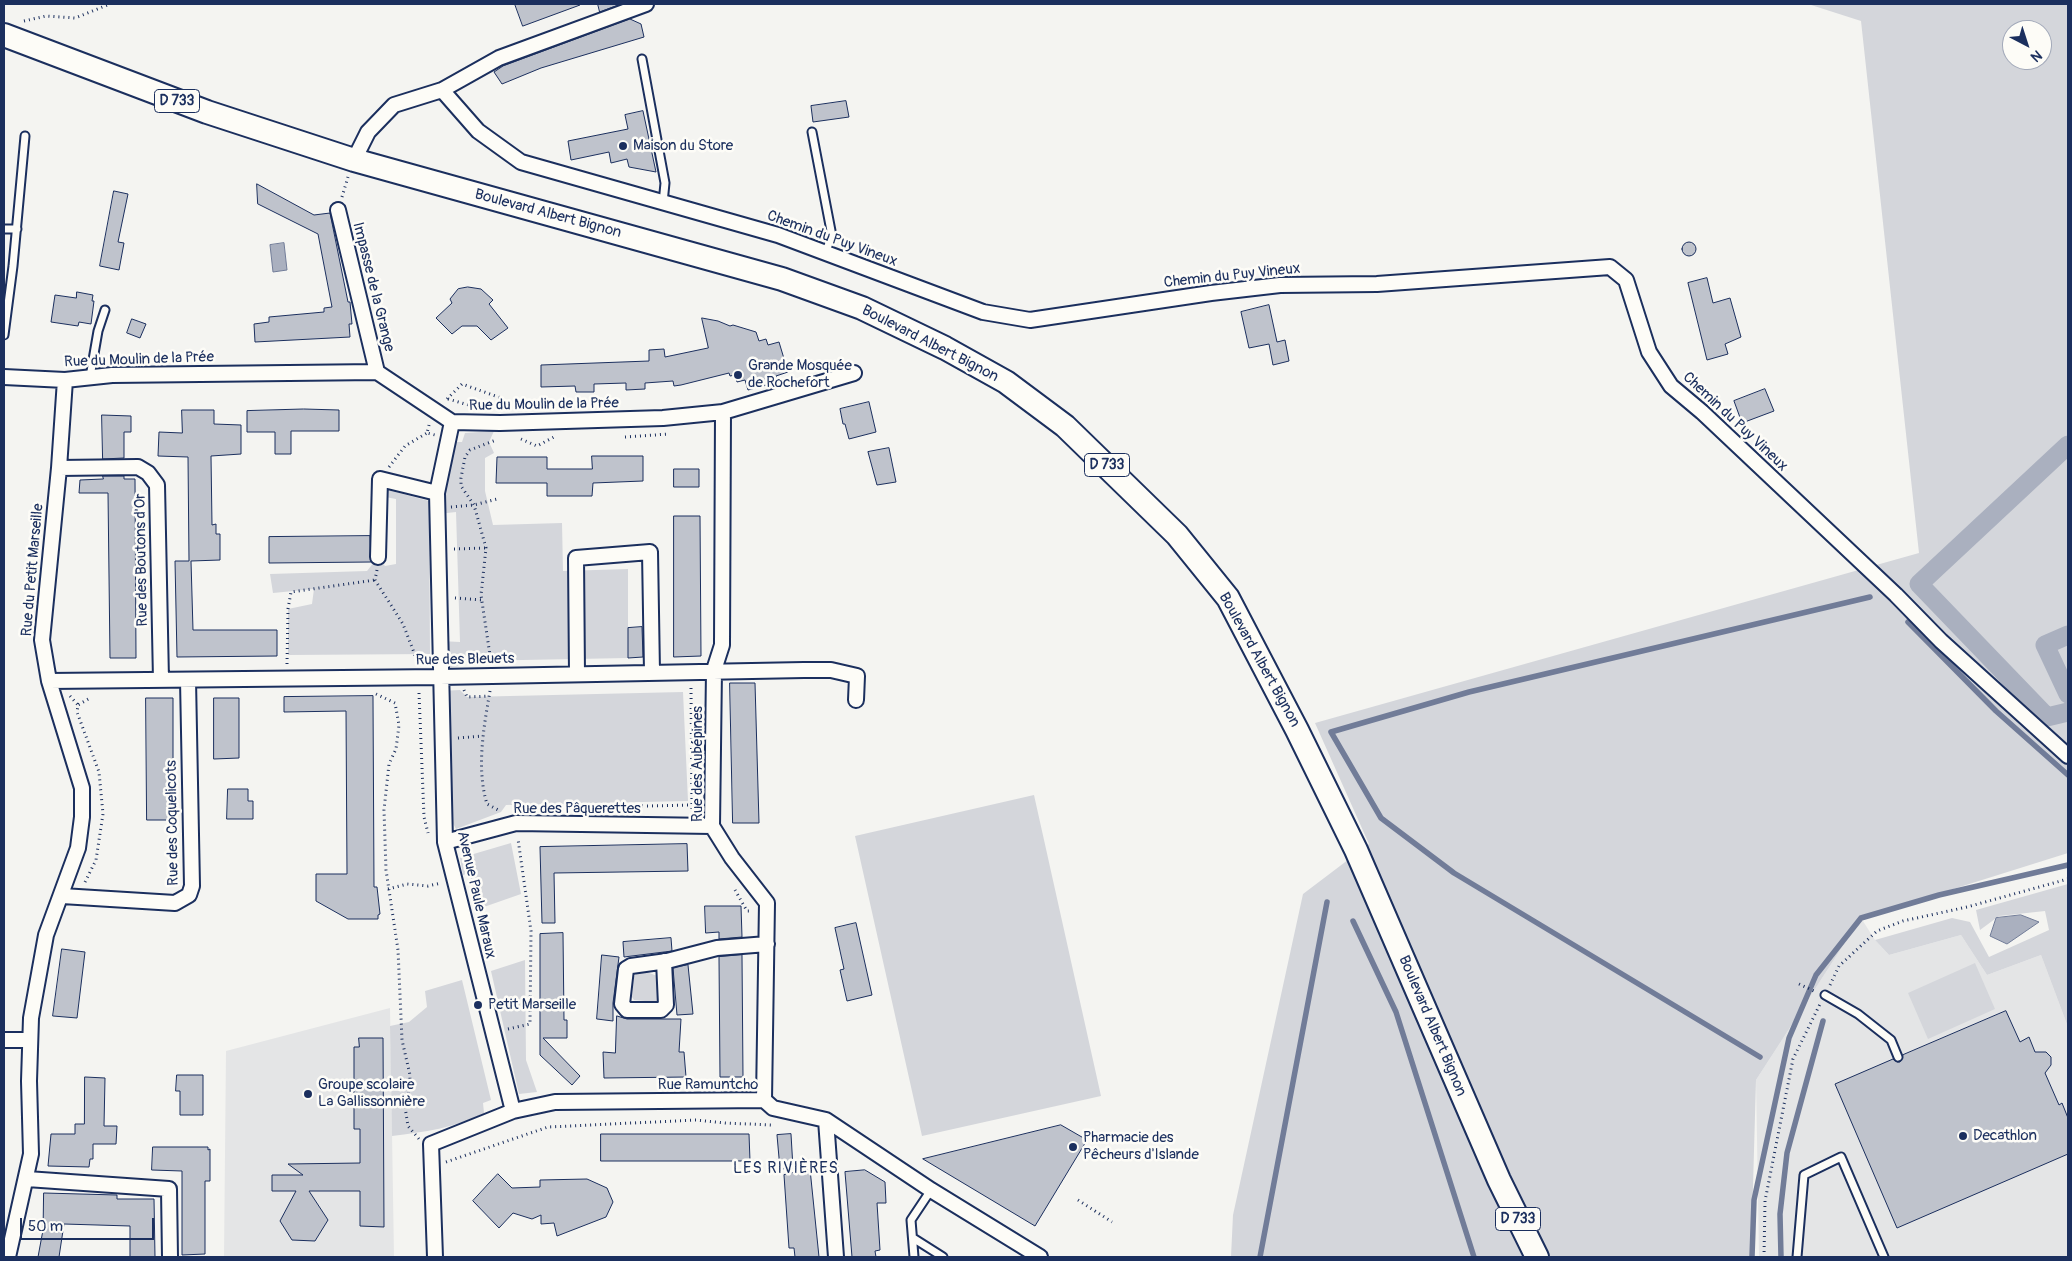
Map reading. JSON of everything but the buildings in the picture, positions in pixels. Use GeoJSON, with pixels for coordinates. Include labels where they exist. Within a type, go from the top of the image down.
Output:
{"type":"FeatureCollection","features":[{"type":"Feature","properties":{"kind":"main road","name":"Boulevard Albert Bignon"},"geometry":{"type":"LineString","coordinates":[[12,28],[207,112],[354,160],[782,279],[836,298],[862,308],[945,348],[1006,382],[1065,426],[1177,535],[1228,598],[1297,730],[1356,850],[1499,1180],[1537,1257]]}},
{"type":"Feature","properties":{"kind":"main road","name":"Boulevard Albert Bignon"},"geometry":{"type":"LineString","coordinates":[[1499,1180],[1524,1257]]}},
{"type":"Feature","properties":{"kind":"street"},"geometry":{"type":"LineString","coordinates":[[354,160],[368,132],[394,106],[442,90],[499,58],[646,4]]}},
{"type":"Feature","properties":{"kind":"street","name":"Chemin du Puy Vineux"},"geometry":{"type":"LineString","coordinates":[[442,90],[478,131],[521,162],[778,235],[984,312],[1030,320],[1211,293],[1280,285],[1377,284],[1610,268],[1626,280],[1649,352],[1671,386],[1702,412],[1896,595],[1941,641],[2068,756]]}},
{"type":"Feature","properties":{"kind":"street","name":"Impasse de la Grange"},"geometry":{"type":"LineString","coordinates":[[338,210],[376,372]]}},
{"type":"Feature","properties":{"kind":"street","name":"Rue du Moulin de la Prée"},"geometry":{"type":"LineString","coordinates":[[4,377],[65,380],[112,375],[376,372],[452,422],[500,423],[663,418],[723,412],[854,373]]}},
{"type":"Feature","properties":{"kind":"street","name":"Rue du Petit Marseille"},"geometry":{"type":"LineString","coordinates":[[8,1257],[27,1179],[31,1154],[31,1018],[46,935],[62,896],[78,848],[82,817],[82,788],[49,682],[42,640],[59,468],[65,380]]}},
{"type":"Feature","properties":{"kind":"street","name":"Rue des Aubépines"},"geometry":{"type":"LineString","coordinates":[[723,412],[722,645],[714,670],[712,826],[732,858],[767,903],[764,1100]]}},
{"type":"Feature","properties":{"kind":"street","name":"Avenue Paule Maraux"},"geometry":{"type":"LineString","coordinates":[[452,422],[437,493],[445,842],[513,1111]]}},
{"type":"Feature","properties":{"kind":"street","name":"Rue des Boutons d'Or"},"geometry":{"type":"LineString","coordinates":[[59,468],[138,467],[148,473],[157,485],[162,680]]}},
{"type":"Feature","properties":{"kind":"street"},"geometry":{"type":"LineString","coordinates":[[378,557],[380,479],[437,493]]}},
{"type":"Feature","properties":{"kind":"street"},"geometry":{"type":"LineString","coordinates":[[577,674],[576,558],[650,552],[652,672]]}},
{"type":"Feature","properties":{"kind":"street","name":"Rue des Bleuets"},"geometry":{"type":"LineString","coordinates":[[49,682],[287,679],[440,673],[493,676],[714,670],[831,670],[856,676],[856,700]]}},
{"type":"Feature","properties":{"kind":"street","name":"Rue des Coquelicots"},"geometry":{"type":"LineString","coordinates":[[62,896],[175,903],[189,896],[192,886],[188,680]]}},
{"type":"Feature","properties":{"kind":"street","name":"Rue des Pâquerettes"},"geometry":{"type":"LineString","coordinates":[[445,842],[516,823],[712,826]]}},
{"type":"Feature","properties":{"kind":"street"},"geometry":{"type":"LineString","coordinates":[[664,961],[717,948],[766,944]]}},
{"type":"Feature","properties":{"kind":"street"},"geometry":{"type":"LineString","coordinates":[[4,1040],[30,1040]]}},
{"type":"Feature","properties":{"kind":"street","name":"Rue Ramuntcho"},"geometry":{"type":"LineString","coordinates":[[513,1111],[555,1102],[764,1100],[773,1108],[826,1120],[931,1190],[1040,1257]]}},
{"type":"Feature","properties":{"kind":"street"},"geometry":{"type":"LineString","coordinates":[[434,1257],[431,1144],[513,1111]]}},
{"type":"Feature","properties":{"kind":"street"},"geometry":{"type":"LineString","coordinates":[[826,1120],[836,1257]]}},
{"type":"Feature","properties":{"kind":"street"},"geometry":{"type":"LineString","coordinates":[[27,1179],[169,1189],[170,1257]]}},
{"type":"Feature","properties":{"kind":"lane"},"geometry":{"type":"LineString","coordinates":[[642,59],[665,183],[664,203]]}},
{"type":"Feature","properties":{"kind":"lane"},"geometry":{"type":"LineString","coordinates":[[812,132],[832,236],[825,253]]}},
{"type":"Feature","properties":{"kind":"lane"},"geometry":{"type":"LineString","coordinates":[[4,335],[26,136]]}},
{"type":"Feature","properties":{"kind":"lane"},"geometry":{"type":"LineString","coordinates":[[4,229],[17,229]]}},
{"type":"Feature","properties":{"kind":"lane"},"geometry":{"type":"LineString","coordinates":[[90,377],[98,331],[105,310]]}},
{"type":"Feature","properties":{"kind":"lane"},"geometry":{"type":"LineString","coordinates":[[1825,995],[1858,1014],[1891,1040],[1898,1057]]}},
{"type":"Feature","properties":{"kind":"lane"},"geometry":{"type":"LineString","coordinates":[[1797,1257],[1804,1175],[1841,1157],[1884,1257]]}},
{"type":"Feature","properties":{"kind":"lane"},"geometry":{"type":"LineString","coordinates":[[914,1257],[911,1220],[931,1190]]}},
{"type":"Feature","properties":{"kind":"lane"},"geometry":{"type":"LineString","coordinates":[[912,1238],[943,1257]]}},
{"type":"Feature","properties":{"kind":"path"},"geometry":{"type":"LineString","coordinates":[[12,28],[46,16],[75,18],[110,4]]}},
{"type":"Feature","properties":{"kind":"path"},"geometry":{"type":"LineString","coordinates":[[338,210],[354,160]]}},
{"type":"Feature","properties":{"kind":"path"},"geometry":{"type":"LineString","coordinates":[[446,399],[462,384],[501,398],[500,423]]}},
{"type":"Feature","properties":{"kind":"path"},"geometry":{"type":"LineString","coordinates":[[380,479],[405,446],[427,433]]}},
{"type":"Feature","properties":{"kind":"path"},"geometry":{"type":"LineString","coordinates":[[623,437],[670,434]]}},
{"type":"Feature","properties":{"kind":"path"},"geometry":{"type":"LineString","coordinates":[[519,438],[537,446],[554,438],[563,437]]}},
{"type":"Feature","properties":{"kind":"path"},"geometry":{"type":"LineString","coordinates":[[504,439],[480,445],[470,450],[465,456],[461,486],[474,505],[486,548],[482,600],[493,676],[483,736],[483,790],[487,804],[507,815],[516,823]]}},
{"type":"Feature","properties":{"kind":"path"},"geometry":{"type":"LineString","coordinates":[[437,508],[474,505],[497,499]]}},
{"type":"Feature","properties":{"kind":"path"},"geometry":{"type":"LineString","coordinates":[[438,549],[486,548]]}},
{"type":"Feature","properties":{"kind":"path"},"geometry":{"type":"LineString","coordinates":[[378,557],[375,580],[403,624],[420,668],[440,673]]}},
{"type":"Feature","properties":{"kind":"path"},"geometry":{"type":"LineString","coordinates":[[287,679],[288,609],[292,592],[375,580]]}},
{"type":"Feature","properties":{"kind":"path"},"geometry":{"type":"LineString","coordinates":[[439,597],[482,600]]}},
{"type":"Feature","properties":{"kind":"path"},"geometry":{"type":"LineString","coordinates":[[484,660],[491,660]]}},
{"type":"Feature","properties":{"kind":"path"},"geometry":{"type":"LineString","coordinates":[[68,681],[70,696],[78,705]]}},
{"type":"Feature","properties":{"kind":"path"},"geometry":{"type":"LineString","coordinates":[[682,688],[692,688],[692,826]]}},
{"type":"Feature","properties":{"kind":"path"},"geometry":{"type":"LineString","coordinates":[[490,692],[500,692]]}},
{"type":"Feature","properties":{"kind":"path"},"geometry":{"type":"LineString","coordinates":[[369,694],[378,694],[395,703],[399,726],[396,749],[389,764],[384,810],[388,889],[398,950],[402,1040],[410,1075],[410,1086],[404,1107],[408,1126],[417,1138],[431,1144]]}},
{"type":"Feature","properties":{"kind":"path"},"geometry":{"type":"LineString","coordinates":[[83,886],[96,860],[103,814],[99,772],[76,712],[78,705],[88,698],[98,697]]}},
{"type":"Feature","properties":{"kind":"path"},"geometry":{"type":"LineString","coordinates":[[442,738],[483,736]]}},
{"type":"Feature","properties":{"kind":"path"},"geometry":{"type":"LineString","coordinates":[[493,1032],[530,1024],[531,931],[518,837],[527,837]]}},
{"type":"Feature","properties":{"kind":"path"},"geometry":{"type":"LineString","coordinates":[[388,889],[407,884],[428,886],[442,883]]}},
{"type":"Feature","properties":{"kind":"path"},"geometry":{"type":"LineString","coordinates":[[732,884],[747,911],[767,912]]}},
{"type":"Feature","properties":{"kind":"path"},"geometry":{"type":"LineString","coordinates":[[1799,984],[1825,995]]}},
{"type":"Feature","properties":{"kind":"path"},"geometry":{"type":"LineString","coordinates":[[432,1169],[450,1160],[548,1126],[696,1120],[725,1124],[775,1125]]}},
{"type":"Feature","properties":{"kind":"path"},"geometry":{"type":"LineString","coordinates":[[1078,1200],[1112,1222]]}},
{"type":"Feature","properties":{"kind":"shaded area"},"geometry":{"type":"Polygon","coordinates":[[[1808,4],[2068,4],[2068,853],[1861,918],[1756,1080],[1751,1257],[1231,1257],[1233,1215],[1303,894],[1369,844],[1315,723],[1919,553],[1861,21],[1808,4]]]}},
{"type":"Feature","properties":{"kind":"shaded area"},"geometry":{"type":"Polygon","coordinates":[[[494,431],[489,442],[494,453],[485,458],[485,491],[493,525],[562,523],[563,571],[628,569],[628,658],[470,661],[459,666],[440,669],[440,641],[460,642],[456,512],[438,514],[448,442],[462,442],[465,433],[494,431]]]}},
{"type":"Feature","properties":{"kind":"shaded area"},"geometry":{"type":"Polygon","coordinates":[[[388,490],[429,501],[430,654],[288,655],[288,609],[312,604],[314,589],[273,593],[270,574],[367,571],[378,557],[385,566],[396,564],[396,499],[380,496],[388,490]]]}},
{"type":"Feature","properties":{"kind":"shaded area"},"geometry":{"type":"Polygon","coordinates":[[[460,690],[467,697],[683,692],[688,801],[506,805],[501,812],[456,829],[444,806],[441,691],[460,690]]]}},
{"type":"Feature","properties":{"kind":"shaded area"},"geometry":{"type":"Polygon","coordinates":[[[1034,795],[1101,1096],[922,1136],[855,836],[1034,795]]]}},
{"type":"Feature","properties":{"kind":"shaded area"},"geometry":{"type":"Polygon","coordinates":[[[511,843],[521,894],[481,908],[469,873],[463,875],[460,858],[511,843]]]}},
{"type":"Feature","properties":{"kind":"shaded area"},"geometry":{"type":"Polygon","coordinates":[[[2068,884],[2068,1027],[2041,955],[1987,975],[1961,935],[1889,955],[1875,940],[1952,918],[1970,922],[1989,957],[2049,930],[2045,911],[1999,916],[1980,930],[1976,910],[2068,884]]]}},
{"type":"Feature","properties":{"kind":"shaded area"},"geometry":{"type":"Polygon","coordinates":[[[1861,918],[1875,940],[1889,955],[1961,935],[1987,975],[2041,955],[2068,1027],[2068,1257],[1759,1257],[1756,1080],[1861,918]]]}},
{"type":"Feature","properties":{"kind":"shaded area"},"geometry":{"type":"Polygon","coordinates":[[[525,960],[526,1060],[537,1092],[519,1094],[491,971],[525,960]]]}},
{"type":"Feature","properties":{"kind":"shaded area"},"geometry":{"type":"Polygon","coordinates":[[[1975,963],[1995,1009],[1928,1039],[1908,993],[1975,963]]]}},
{"type":"Feature","properties":{"kind":"shaded area"},"geometry":{"type":"Polygon","coordinates":[[[647,972],[657,976],[658,999],[656,1002],[634,1000],[632,997],[634,976],[638,973],[647,972]]]}},
{"type":"Feature","properties":{"kind":"shaded area"},"geometry":{"type":"Polygon","coordinates":[[[462,980],[491,1100],[483,1103],[484,1113],[451,1126],[392,1136],[390,1026],[409,1022],[427,1007],[425,991],[462,980]]]}},
{"type":"Feature","properties":{"kind":"shaded area","name":"Groupe scolaire La Gallissonnière"},"geometry":{"type":"Polygon","coordinates":[[[390,1008],[394,1257],[224,1257],[226,1051],[390,1008]]]}},
{"type":"Feature","properties":{"kind":"water"},"geometry":{"type":"Polygon","coordinates":[[[284,243],[287,270],[273,272],[270,245],[284,243]]]}},
{"type":"Feature","properties":{"kind":"water"},"geometry":{"type":"Polygon","coordinates":[[[2021,915],[2039,922],[2007,944],[1990,936],[1996,918],[2021,915]]]}},
{"type":"Feature","properties":{"kind":"waterway"},"geometry":{"type":"LineString","coordinates":[[2068,445],[1919,584],[2047,717],[2068,712]]}},
{"type":"Feature","properties":{"kind":"waterway"},"geometry":{"type":"LineString","coordinates":[[1760,1057],[1454,873],[1381,818],[1331,732],[1469,692],[1870,597]]}},
{"type":"Feature","properties":{"kind":"waterway"},"geometry":{"type":"LineString","coordinates":[[1908,622],[1996,711],[2068,775]]}},
{"type":"Feature","properties":{"kind":"waterway"},"geometry":{"type":"LineString","coordinates":[[2068,635],[2045,645],[2068,694]]}},
{"type":"Feature","properties":{"kind":"waterway"},"geometry":{"type":"LineString","coordinates":[[1752,1257],[1754,1200],[1789,1038],[1816,975],[1861,918],[1939,895],[2068,865]]}},
{"type":"Feature","properties":{"kind":"waterway"},"geometry":{"type":"LineString","coordinates":[[1260,1257],[1327,902]]}},
{"type":"Feature","properties":{"kind":"waterway"},"geometry":{"type":"LineString","coordinates":[[1353,921],[1396,1012],[1474,1257]]}},
{"type":"Feature","properties":{"kind":"waterway"},"geometry":{"type":"LineString","coordinates":[[1781,1257],[1780,1214],[1787,1153],[1823,1021]]}},
{"type":"Feature","properties":{"kind":"place","name":"Maison du Store"},"geometry":{"type":"Point","coordinates":[623,146]}},
{"type":"Feature","properties":{"kind":"place","name":"Grande Mosquée de Rochefort"},"geometry":{"type":"Point","coordinates":[738,375]}},
{"type":"Feature","properties":{"kind":"place","name":"Petit Marseille"},"geometry":{"type":"Point","coordinates":[478,1005]}},
{"type":"Feature","properties":{"kind":"place","name":"Groupe scolaire La Gallissonnière"},"geometry":{"type":"Point","coordinates":[308,1094]}},
{"type":"Feature","properties":{"kind":"place","name":"Decathlon"},"geometry":{"type":"Point","coordinates":[1963,1136]}},
{"type":"Feature","properties":{"kind":"place","name":"Pharmacie des Pêcheurs d'Islande"},"geometry":{"type":"Point","coordinates":[1073,1147]}},
{"type":"Feature","properties":{"kind":"district","name":"LES RIVIÈRES"},"geometry":{"type":"Point","coordinates":[786,1169]}}]}
